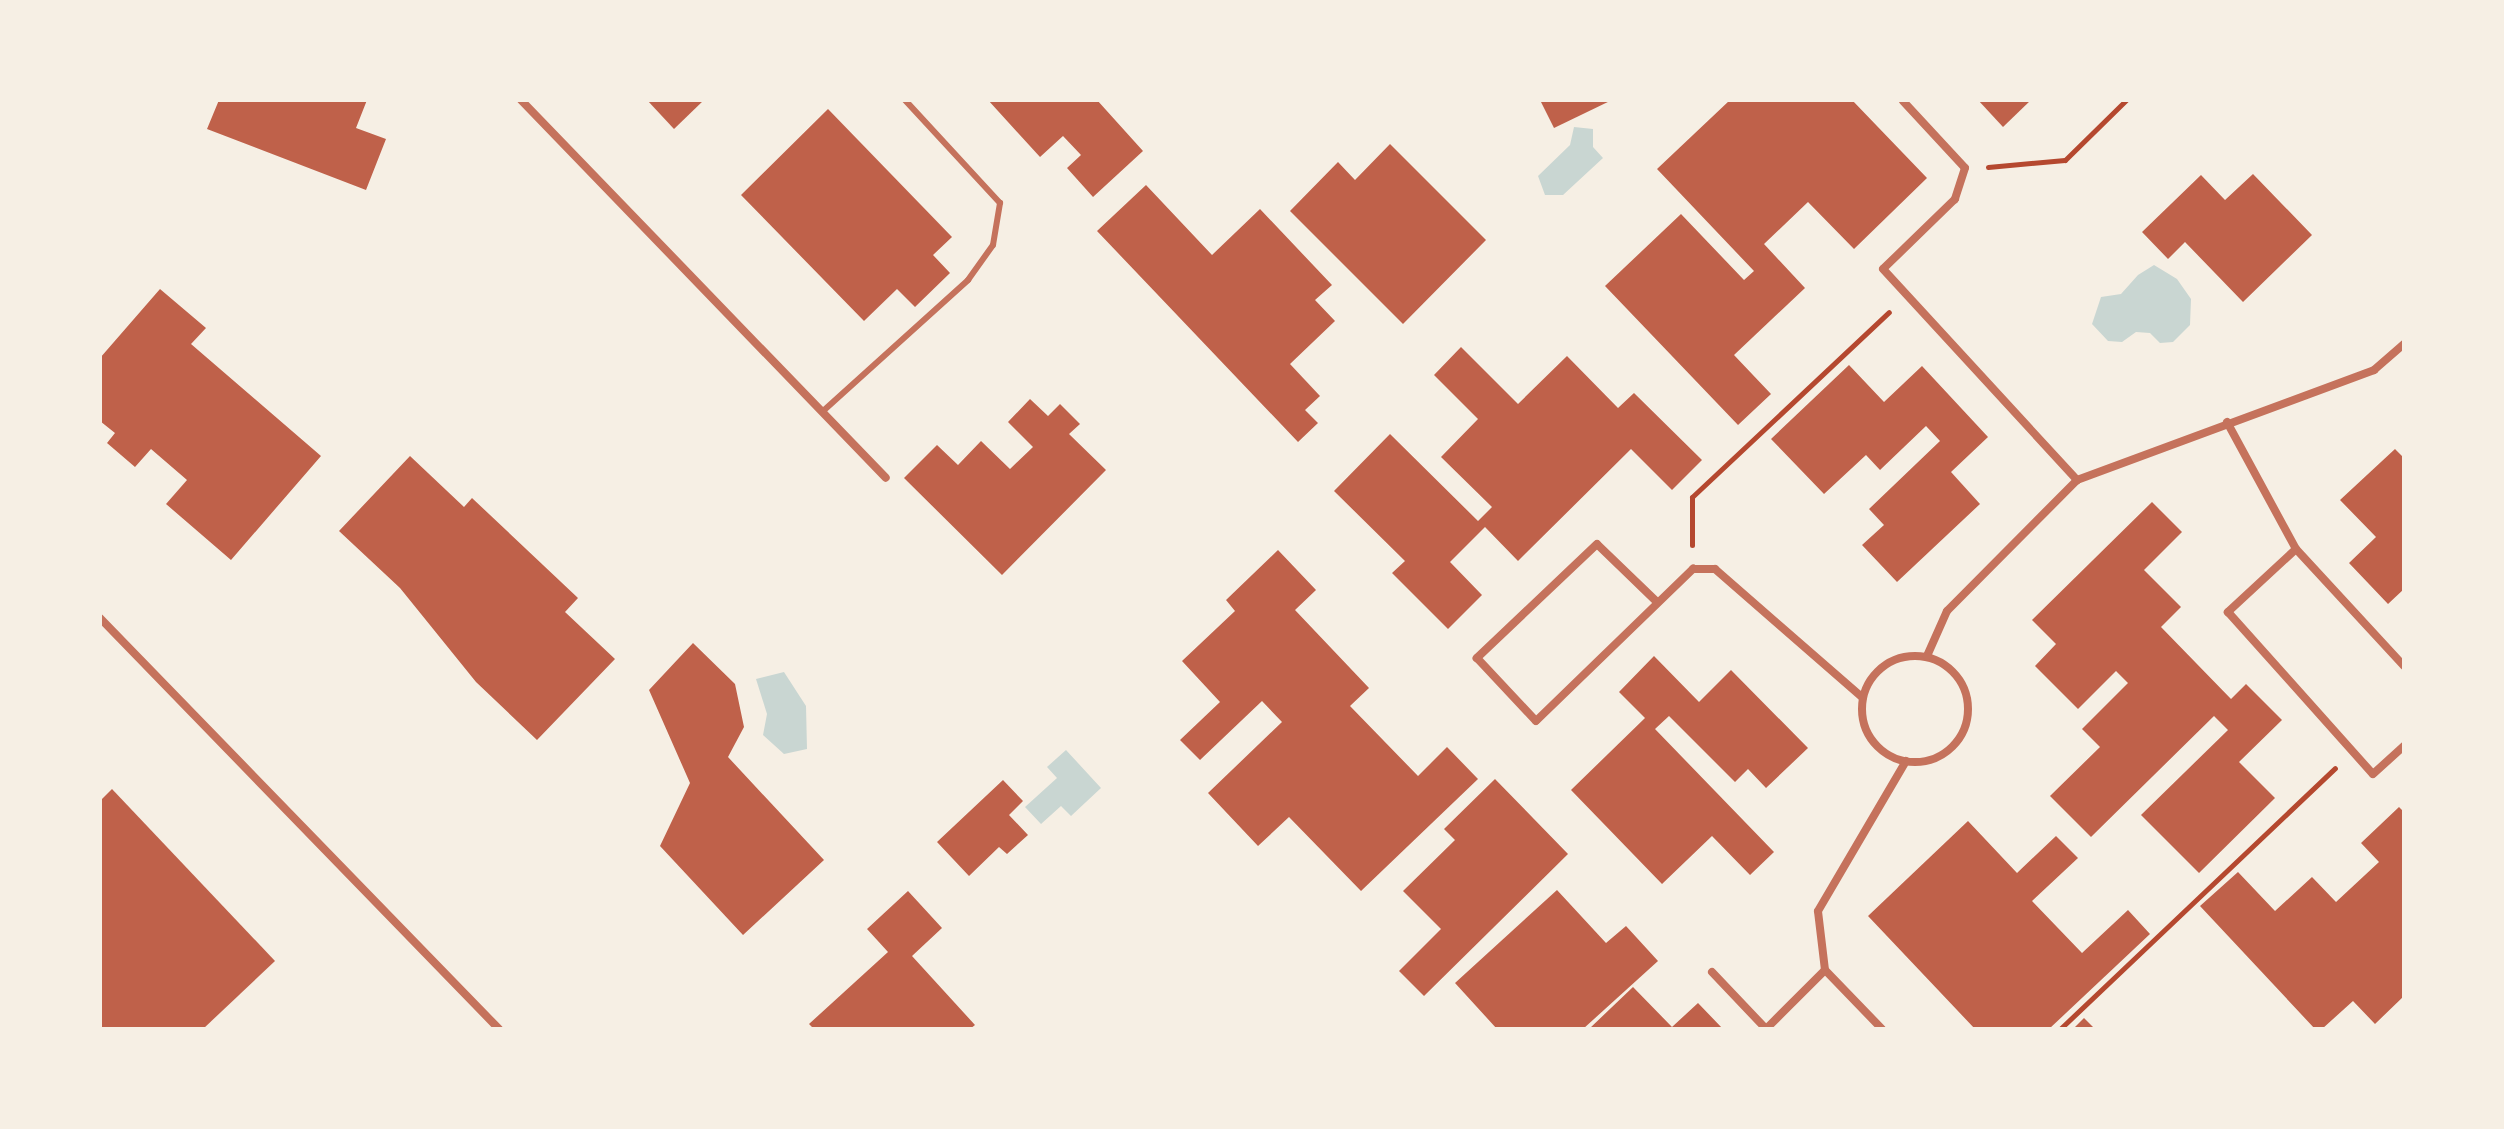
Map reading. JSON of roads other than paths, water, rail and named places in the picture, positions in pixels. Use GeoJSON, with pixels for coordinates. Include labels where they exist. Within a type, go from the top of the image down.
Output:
{"type":"FeatureCollection","features":[{"type":"Feature","properties":{"kind":"street"},"geometry":{"type":"LineString","coordinates":[[521,100],[886,478]]}},
{"type":"Feature","properties":{"kind":"street"},"geometry":{"type":"LineString","coordinates":[[1903,101],[1965,168],[1955,199],[1883,269],[2077,480]]}},
{"type":"Feature","properties":{"kind":"street"},"geometry":{"type":"LineString","coordinates":[[1927,656],[1947,611],[2077,480],[2374,370],[2404,344]]}},
{"type":"Feature","properties":{"kind":"street"},"geometry":{"type":"LineString","coordinates":[[2227,422],[2296,549],[2404,666]]}},
{"type":"Feature","properties":{"kind":"street"},"geometry":{"type":"LineString","coordinates":[[1657,602],[1597,544],[1477,658],[1536,721],[1693,569],[1715,569],[1863,698]]}},
{"type":"Feature","properties":{"kind":"street"},"geometry":{"type":"LineString","coordinates":[[2296,549],[2228,612],[2373,774],[2404,746]]}},
{"type":"Feature","properties":{"kind":"street"},"geometry":{"type":"LineString","coordinates":[[100,618],[499,1029]]}},
{"type":"Feature","properties":{"kind":"street"},"geometry":{"type":"LineString","coordinates":[[1927,656],[1944,663],[1957,676],[1966,692],[1969,710],[1965,728],[1956,744],[1942,755],[1925,761],[1906,761],[1889,756],[1866,731],[1863,698],[1868,682],[1893,660],[1927,656]]}},
{"type":"Feature","properties":{"kind":"street"},"geometry":{"type":"LineString","coordinates":[[1882,1029],[1825,970],[1818,911],[1906,761]]}},
{"type":"Feature","properties":{"kind":"street"},"geometry":{"type":"LineString","coordinates":[[1712,972],[1766,1029],[1825,970]]}},
{"type":"Feature","properties":{"kind":"lane"},"geometry":{"type":"LineString","coordinates":[[822,412],[968,280],[993,245],[1000,203],[905,100]]}}]}
